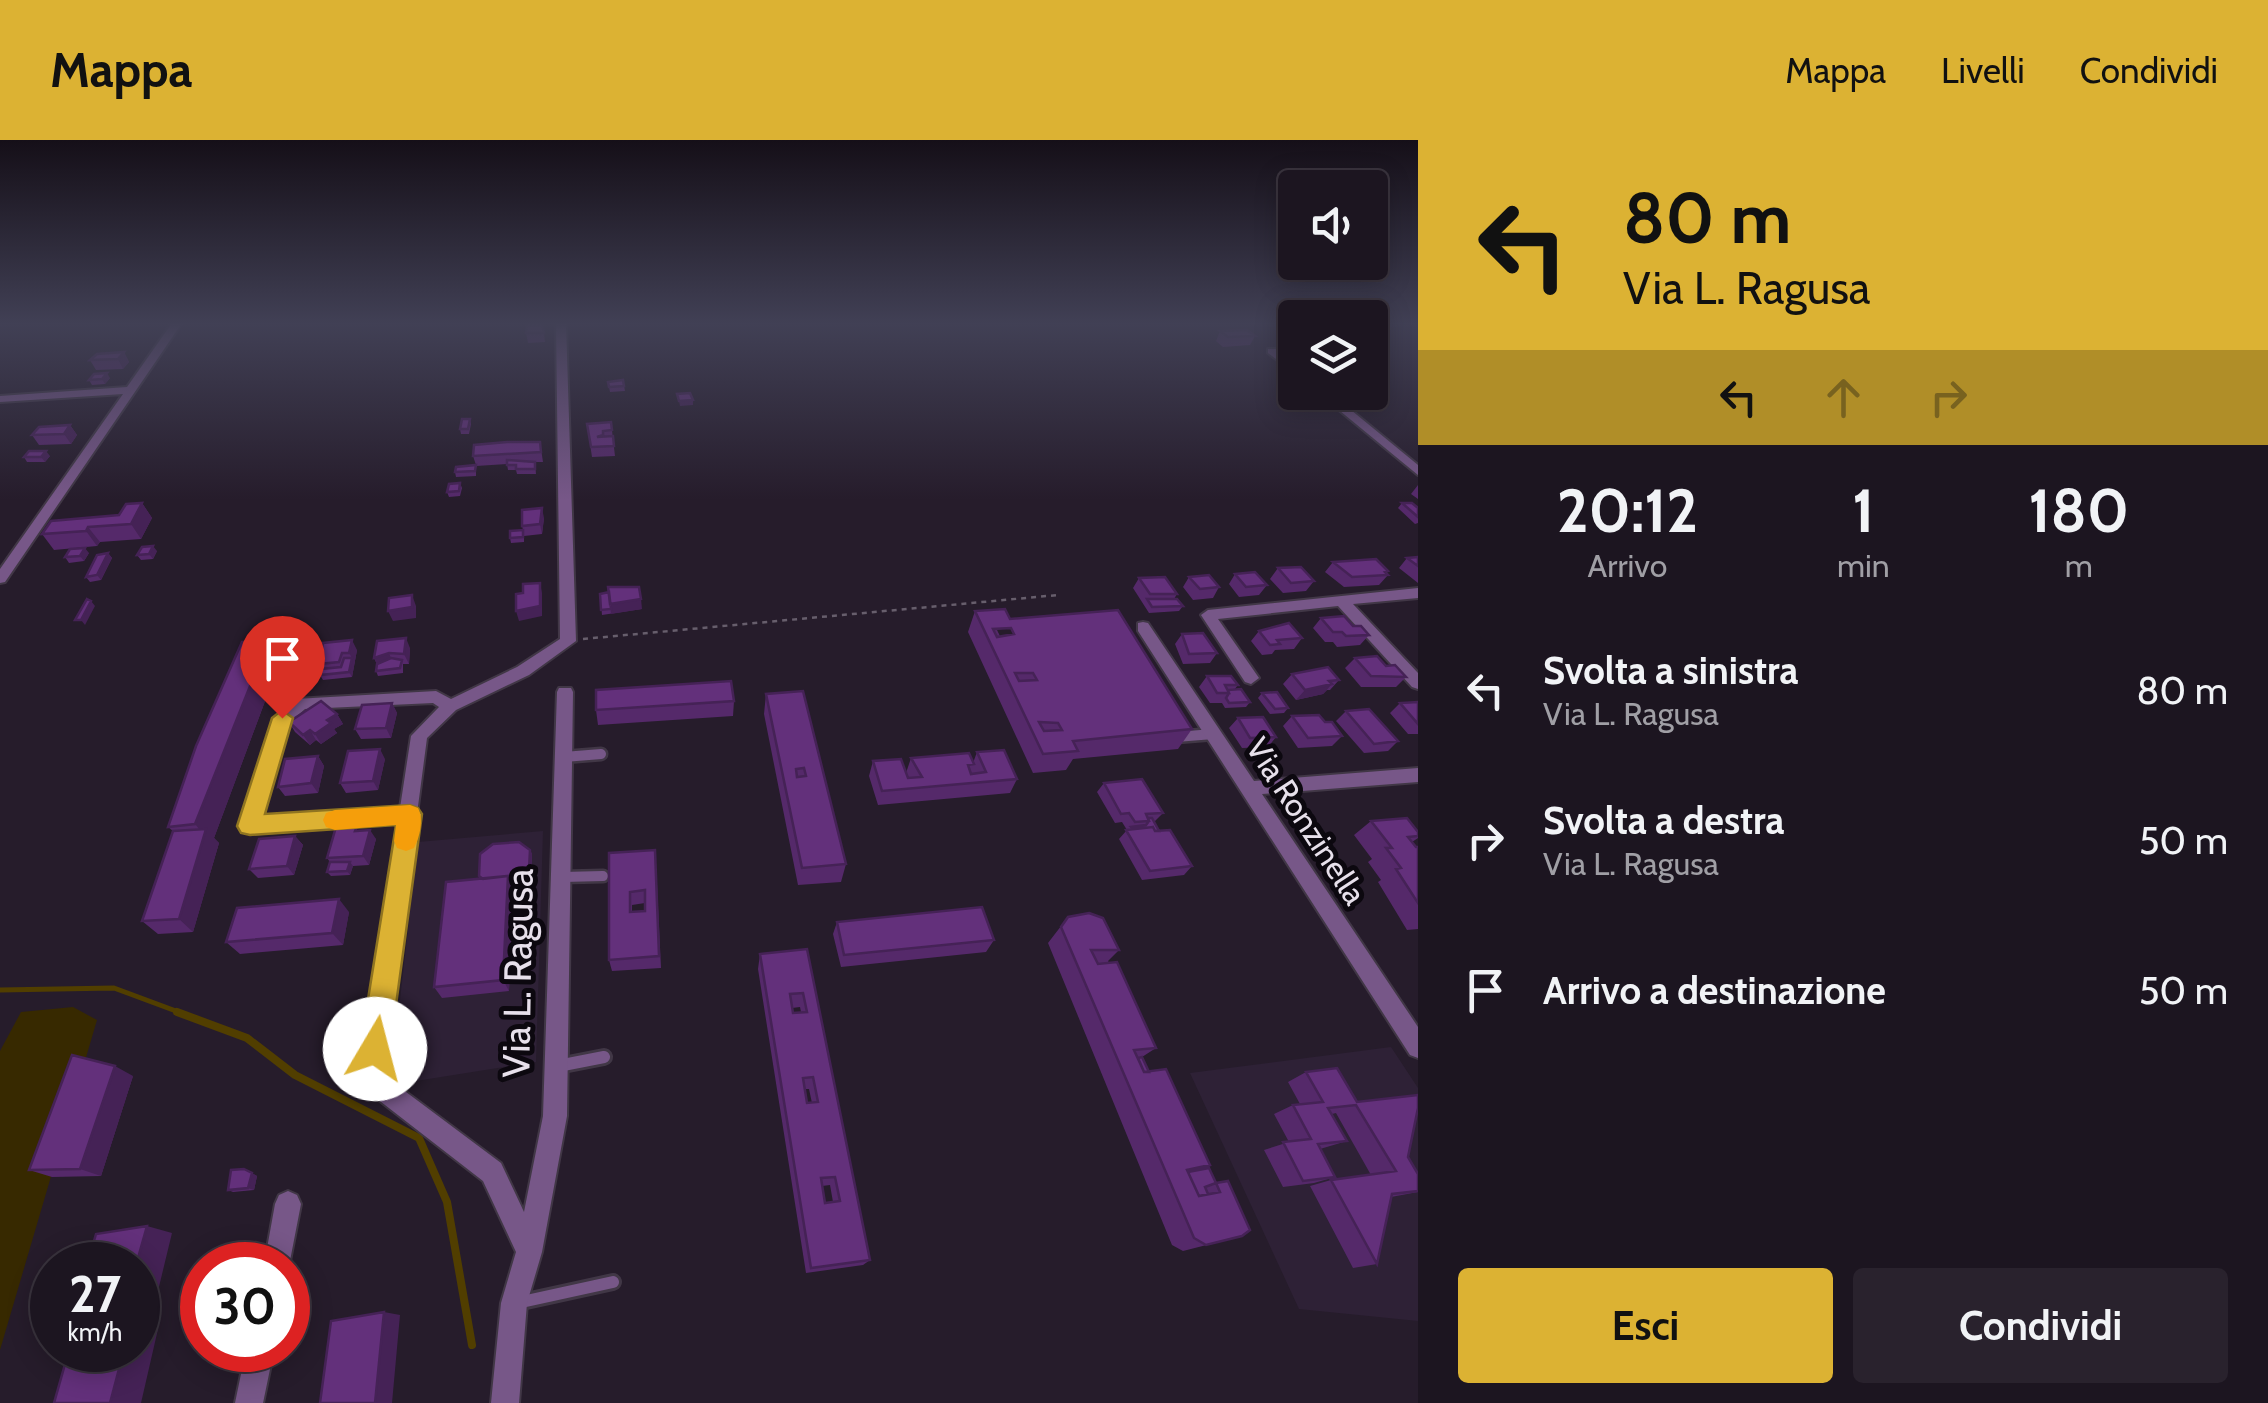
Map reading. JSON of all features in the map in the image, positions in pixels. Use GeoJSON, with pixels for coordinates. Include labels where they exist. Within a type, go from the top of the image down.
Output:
{"type":"FeatureCollection","features":[{"type":"Feature","properties":{"kind":"street"},"geometry":{"type":"LineString","coordinates":[[0,579],[137,382]]}},
{"type":"Feature","properties":{"kind":"street"},"geometry":{"type":"LineString","coordinates":[[528,1252],[492,1172],[384,1090],[375,1049],[419,736],[450,706],[523,672],[568,641],[562,382]]}},
{"type":"Feature","properties":{"kind":"street"},"geometry":{"type":"LineString","coordinates":[[0,399],[131,390]]}},
{"type":"Feature","properties":{"kind":"street"},"geometry":{"type":"LineString","coordinates":[[1344,410],[1418,471]]}},
{"type":"Feature","properties":{"kind":"street"},"geometry":{"type":"LineString","coordinates":[[1251,678],[1208,616],[1418,593]]}},
{"type":"Feature","properties":{"kind":"street"},"geometry":{"type":"LineString","coordinates":[[1342,601],[1418,684]]}},
{"type":"Feature","properties":{"kind":"street","name":"Via Ronzinella"},"geometry":{"type":"LineString","coordinates":[[1146,640],[1213,734],[1418,1046]]}},
{"type":"Feature","properties":{"kind":"street","name":"Via L. Ragusa"},"geometry":{"type":"LineString","coordinates":[[505,1403],[514,1303],[555,1116],[564,692]]}},
{"type":"Feature","properties":{"kind":"street"},"geometry":{"type":"LineString","coordinates":[[410,814],[250,826],[282,718],[301,702],[436,697],[450,706]]}},
{"type":"Feature","properties":{"kind":"street"},"geometry":{"type":"LineString","coordinates":[[1258,787],[1418,775]]}},
{"type":"Feature","properties":{"kind":"street"},"geometry":{"type":"LineString","coordinates":[[281,1242],[288,1204]]}},
{"type":"Feature","properties":{"kind":"street"},"geometry":{"type":"LineString","coordinates":[[250,1403],[256,1372]]}},
{"type":"Feature","properties":{"kind":"lane"},"geometry":{"type":"LineString","coordinates":[[1162,738],[1213,734]]}},
{"type":"Feature","properties":{"kind":"lane"},"geometry":{"type":"LineString","coordinates":[[563,757],[601,754]]}},
{"type":"Feature","properties":{"kind":"lane"},"geometry":{"type":"LineString","coordinates":[[560,877],[604,876]]}},
{"type":"Feature","properties":{"kind":"lane"},"geometry":{"type":"LineString","coordinates":[[556,1066],[604,1057]]}},
{"type":"Feature","properties":{"kind":"lane"},"geometry":{"type":"LineString","coordinates":[[514,1303],[613,1282]]}},
{"type":"Feature","properties":{"kind":"path"},"geometry":{"type":"LineString","coordinates":[[568,641],[1058,595]]}},
{"type":"Feature","properties":{"kind":"shaded area"},"geometry":{"type":"Polygon","coordinates":[[[543,831],[536,1062],[416,1081],[397,1065],[395,1043],[418,842],[543,831]]]}},
{"type":"Feature","properties":{"kind":"shaded area"},"geometry":{"type":"Polygon","coordinates":[[[73,1007],[97,1020],[0,1350],[0,1051],[21,1012],[73,1007]]]}},
{"type":"Feature","properties":{"kind":"shaded area"},"geometry":{"type":"Polygon","coordinates":[[[1391,1047],[1418,1088],[1418,1321],[1299,1309],[1190,1073],[1391,1047]]]}},
{"type":"Feature","properties":{"kind":"building"},"geometry":{"type":"Polygon","coordinates":[[[608,382],[623,382],[624,386],[609,387],[608,382]]]}},
{"type":"Feature","properties":{"kind":"building"},"geometry":{"type":"Polygon","coordinates":[[[690,393],[693,400],[679,401],[677,394],[690,393]]]}},
{"type":"Feature","properties":{"kind":"building"},"geometry":{"type":"Polygon","coordinates":[[[462,419],[470,419],[468,429],[460,429],[462,419]]]}},
{"type":"Feature","properties":{"kind":"building"},"geometry":{"type":"Polygon","coordinates":[[[611,422],[612,430],[597,437],[613,436],[614,446],[591,447],[587,424],[611,422]]]}},
{"type":"Feature","properties":{"kind":"building"},"geometry":{"type":"Polygon","coordinates":[[[70,425],[64,434],[32,435],[39,427],[70,425]]]}},
{"type":"Feature","properties":{"kind":"building"},"geometry":{"type":"Polygon","coordinates":[[[540,442],[541,452],[473,456],[474,445],[540,442]]]}},
{"type":"Feature","properties":{"kind":"building"},"geometry":{"type":"Polygon","coordinates":[[[29,451],[46,451],[41,457],[24,457],[29,451]]]}},
{"type":"Feature","properties":{"kind":"building"},"geometry":{"type":"Polygon","coordinates":[[[507,460],[535,462],[535,469],[516,469],[516,465],[507,465],[507,460]]]}},
{"type":"Feature","properties":{"kind":"building"},"geometry":{"type":"Polygon","coordinates":[[[476,465],[475,471],[455,472],[456,467],[476,465]]]}},
{"type":"Feature","properties":{"kind":"building"},"geometry":{"type":"Polygon","coordinates":[[[460,483],[459,491],[447,492],[449,484],[460,483]]]}},
{"type":"Feature","properties":{"kind":"building"},"geometry":{"type":"Polygon","coordinates":[[[142,503],[131,524],[42,534],[51,521],[119,515],[126,504],[142,503]]]}},
{"type":"Feature","properties":{"kind":"building"},"geometry":{"type":"Polygon","coordinates":[[[1402,503],[1418,508],[1418,517],[1402,503]]]}},
{"type":"Feature","properties":{"kind":"building"},"geometry":{"type":"Polygon","coordinates":[[[542,508],[540,524],[522,526],[522,510],[542,508]]]}},
{"type":"Feature","properties":{"kind":"building"},"geometry":{"type":"Polygon","coordinates":[[[523,530],[523,537],[510,538],[510,531],[523,530]]]}},
{"type":"Feature","properties":{"kind":"building"},"geometry":{"type":"Polygon","coordinates":[[[153,546],[149,554],[137,555],[142,547],[153,546]]]}},
{"type":"Feature","properties":{"kind":"building"},"geometry":{"type":"Polygon","coordinates":[[[85,548],[80,556],[65,557],[70,549],[85,548]]]}},
{"type":"Feature","properties":{"kind":"building"},"geometry":{"type":"Polygon","coordinates":[[[108,553],[97,575],[86,577],[97,555],[108,553]]]}},
{"type":"Feature","properties":{"kind":"building"},"geometry":{"type":"Polygon","coordinates":[[[1376,559],[1388,575],[1352,577],[1333,562],[1376,559]]]}},
{"type":"Feature","properties":{"kind":"building"},"geometry":{"type":"Polygon","coordinates":[[[1301,567],[1314,581],[1291,583],[1278,568],[1301,567]]]}},
{"type":"Feature","properties":{"kind":"building"},"geometry":{"type":"Polygon","coordinates":[[[1255,572],[1267,585],[1246,587],[1235,574],[1255,572]]]}},
{"type":"Feature","properties":{"kind":"building"},"geometry":{"type":"Polygon","coordinates":[[[1209,575],[1219,587],[1200,589],[1189,577],[1209,575]]]}},
{"type":"Feature","properties":{"kind":"building"},"geometry":{"type":"Polygon","coordinates":[[[1165,577],[1177,594],[1150,594],[1139,578],[1165,577]]]}},
{"type":"Feature","properties":{"kind":"building"},"geometry":{"type":"Polygon","coordinates":[[[540,583],[540,606],[516,611],[516,594],[523,593],[523,584],[540,583]]]}},
{"type":"Feature","properties":{"kind":"building"},"geometry":{"type":"Polygon","coordinates":[[[608,587],[639,587],[641,599],[610,604],[608,587]]]}},
{"type":"Feature","properties":{"kind":"building"},"geometry":{"type":"Polygon","coordinates":[[[609,592],[611,609],[601,610],[600,594],[609,592]]]}},
{"type":"Feature","properties":{"kind":"building"},"geometry":{"type":"Polygon","coordinates":[[[412,595],[412,607],[388,611],[389,598],[412,595]]]}},
{"type":"Feature","properties":{"kind":"building"},"geometry":{"type":"Polygon","coordinates":[[[87,599],[91,601],[81,620],[75,620],[87,599]]]}},
{"type":"Feature","properties":{"kind":"building"},"geometry":{"type":"Polygon","coordinates":[[[1147,599],[1177,599],[1183,606],[1152,607],[1147,599]]]}},
{"type":"Feature","properties":{"kind":"building"},"geometry":{"type":"Polygon","coordinates":[[[1005,609],[1010,619],[1118,610],[1192,729],[1073,741],[1078,751],[1043,754],[975,611],[1005,609]],[[1011,628],[993,629],[997,637],[1014,634],[1011,628]],[[1015,673],[1019,681],[1037,680],[1033,673],[1015,673]],[[1039,722],[1044,731],[1062,730],[1058,723],[1039,722]]]}},
{"type":"Feature","properties":{"kind":"building"},"geometry":{"type":"Polygon","coordinates":[[[1344,616],[1369,635],[1333,632],[1321,618],[1344,616]]]}},
{"type":"Feature","properties":{"kind":"building"},"geometry":{"type":"Polygon","coordinates":[[[1289,623],[1302,638],[1277,640],[1280,644],[1270,645],[1259,631],[1289,623]]]}},
{"type":"Feature","properties":{"kind":"building"},"geometry":{"type":"Polygon","coordinates":[[[1203,633],[1217,653],[1189,654],[1182,634],[1203,633]]]}},
{"type":"Feature","properties":{"kind":"building"},"geometry":{"type":"Polygon","coordinates":[[[406,638],[404,654],[374,658],[377,641],[406,638]]]}},
{"type":"Feature","properties":{"kind":"building"},"geometry":{"type":"Polygon","coordinates":[[[352,640],[349,653],[342,653],[339,662],[318,664],[323,643],[352,640]]]}},
{"type":"Feature","properties":{"kind":"building"},"geometry":{"type":"Polygon","coordinates":[[[268,641],[195,824],[168,827],[196,746],[242,642],[268,641]]]}},
{"type":"Feature","properties":{"kind":"building"},"geometry":{"type":"Polygon","coordinates":[[[1377,656],[1386,666],[1395,665],[1406,677],[1371,676],[1355,658],[1377,656]]]}},
{"type":"Feature","properties":{"kind":"building"},"geometry":{"type":"Polygon","coordinates":[[[344,658],[352,658],[349,672],[320,675],[321,669],[341,667],[344,658]]]}},
{"type":"Feature","properties":{"kind":"building"},"geometry":{"type":"Polygon","coordinates":[[[391,658],[402,660],[400,668],[376,671],[377,664],[391,658]]]}},
{"type":"Feature","properties":{"kind":"building"},"geometry":{"type":"Polygon","coordinates":[[[1328,667],[1339,680],[1305,690],[1292,674],[1328,667]]]}},
{"type":"Feature","properties":{"kind":"building"},"geometry":{"type":"Polygon","coordinates":[[[1207,676],[1231,676],[1238,685],[1225,685],[1229,693],[1217,693],[1207,676]]]}},
{"type":"Feature","properties":{"kind":"building"},"geometry":{"type":"Polygon","coordinates":[[[731,681],[734,701],[596,710],[596,690],[731,681]]]}},
{"type":"Feature","properties":{"kind":"building"},"geometry":{"type":"Polygon","coordinates":[[[1241,689],[1250,702],[1229,703],[1228,690],[1241,689]]]}},
{"type":"Feature","properties":{"kind":"building"},"geometry":{"type":"Polygon","coordinates":[[[803,691],[846,864],[802,868],[766,694],[803,691]],[[804,768],[796,769],[797,777],[806,776],[804,768]]]}},
{"type":"Feature","properties":{"kind":"building"},"geometry":{"type":"Polygon","coordinates":[[[1277,692],[1288,708],[1275,709],[1262,693],[1277,692]]]}},
{"type":"Feature","properties":{"kind":"building"},"geometry":{"type":"Polygon","coordinates":[[[321,701],[337,714],[315,734],[310,730],[303,735],[289,722],[321,701]]]}},
{"type":"Feature","properties":{"kind":"building"},"geometry":{"type":"Polygon","coordinates":[[[1418,702],[1418,724],[1400,703],[1418,702]]]}},
{"type":"Feature","properties":{"kind":"building"},"geometry":{"type":"Polygon","coordinates":[[[392,703],[386,728],[355,729],[362,705],[392,703]]]}},
{"type":"Feature","properties":{"kind":"building"},"geometry":{"type":"Polygon","coordinates":[[[1369,709],[1398,741],[1374,744],[1346,711],[1369,709]]]}},
{"type":"Feature","properties":{"kind":"building"},"geometry":{"type":"Polygon","coordinates":[[[1319,715],[1325,722],[1332,722],[1342,736],[1308,738],[1292,716],[1319,715]]]}},
{"type":"Feature","properties":{"kind":"building"},"geometry":{"type":"Polygon","coordinates":[[[1263,717],[1276,737],[1250,738],[1238,718],[1263,717]]]}},
{"type":"Feature","properties":{"kind":"building"},"geometry":{"type":"Polygon","coordinates":[[[380,749],[373,781],[340,783],[348,751],[380,749]]]}},
{"type":"Feature","properties":{"kind":"building"},"geometry":{"type":"Polygon","coordinates":[[[1004,750],[1017,779],[882,791],[873,761],[901,759],[908,778],[922,777],[911,758],[969,753],[974,764],[968,765],[971,774],[986,772],[977,752],[1004,750]]]}},
{"type":"Feature","properties":{"kind":"building"},"geometry":{"type":"Polygon","coordinates":[[[318,756],[311,783],[278,787],[285,759],[318,756]]]}},
{"type":"Feature","properties":{"kind":"building"},"geometry":{"type":"Polygon","coordinates":[[[1142,779],[1163,813],[1146,814],[1149,821],[1135,822],[1129,813],[1121,814],[1104,783],[1142,779]]]}},
{"type":"Feature","properties":{"kind":"building"},"geometry":{"type":"Polygon","coordinates":[[[1148,818],[1152,818],[1159,831],[1153,827],[1131,827],[1146,825],[1148,818]]]}},
{"type":"Feature","properties":{"kind":"building"},"geometry":{"type":"Polygon","coordinates":[[[1407,818],[1418,832],[1418,836],[1408,837],[1418,847],[1418,903],[1386,848],[1392,848],[1371,821],[1407,818]]]}},
{"type":"Feature","properties":{"kind":"building"},"geometry":{"type":"Polygon","coordinates":[[[357,826],[355,831],[370,830],[363,856],[327,858],[336,827],[357,826]]]}},
{"type":"Feature","properties":{"kind":"building"},"geometry":{"type":"Polygon","coordinates":[[[1153,827],[1155,831],[1170,830],[1192,866],[1150,871],[1126,830],[1153,827]]]}},
{"type":"Feature","properties":{"kind":"building"},"geometry":{"type":"Polygon","coordinates":[[[206,829],[179,919],[142,921],[173,831],[206,829]]]}},
{"type":"Feature","properties":{"kind":"building"},"geometry":{"type":"Polygon","coordinates":[[[295,836],[287,866],[249,869],[259,839],[295,836]]]}},
{"type":"Feature","properties":{"kind":"building"},"geometry":{"type":"Polygon","coordinates":[[[519,842],[530,850],[529,870],[513,883],[508,876],[479,876],[480,854],[493,844],[519,842]]]}},
{"type":"Feature","properties":{"kind":"building"},"geometry":{"type":"Polygon","coordinates":[[[655,850],[659,956],[609,960],[609,853],[655,850]],[[645,890],[630,892],[630,912],[645,911],[645,890]]]}},
{"type":"Feature","properties":{"kind":"building"},"geometry":{"type":"Polygon","coordinates":[[[330,862],[350,862],[347,871],[327,872],[330,862]]]}},
{"type":"Feature","properties":{"kind":"building"},"geometry":{"type":"Polygon","coordinates":[[[508,876],[503,980],[434,987],[446,882],[508,876]]]}},
{"type":"Feature","properties":{"kind":"building"},"geometry":{"type":"Polygon","coordinates":[[[339,899],[332,933],[226,942],[237,908],[339,899]]]}},
{"type":"Feature","properties":{"kind":"building"},"geometry":{"type":"Polygon","coordinates":[[[982,907],[994,940],[844,955],[837,922],[982,907]]]}},
{"type":"Feature","properties":{"kind":"building"},"geometry":{"type":"Polygon","coordinates":[[[1089,913],[1103,918],[1119,950],[1091,950],[1098,964],[1117,962],[1156,1048],[1134,1050],[1144,1072],[1166,1069],[1210,1165],[1187,1170],[1199,1196],[1220,1192],[1216,1183],[1228,1181],[1250,1230],[1242,1236],[1206,1245],[1194,1238],[1061,927],[1068,917],[1089,913]]]}},
{"type":"Feature","properties":{"kind":"building"},"geometry":{"type":"Polygon","coordinates":[[[807,949],[870,1260],[811,1268],[760,954],[807,949]],[[803,993],[790,994],[793,1013],[807,1012],[803,993]],[[813,1077],[803,1078],[807,1103],[818,1102],[813,1077]],[[835,1177],[821,1178],[825,1203],[840,1201],[835,1177]]]}},
{"type":"Feature","properties":{"kind":"building"},"geometry":{"type":"Polygon","coordinates":[[[72,1055],[115,1066],[80,1169],[29,1170],[72,1055]]]}},
{"type":"Feature","properties":{"kind":"building"},"geometry":{"type":"Polygon","coordinates":[[[1142,1057],[1149,1072],[1144,1072],[1138,1058],[1142,1057]]]}},
{"type":"Feature","properties":{"kind":"building"},"geometry":{"type":"Polygon","coordinates":[[[1337,1068],[1357,1102],[1418,1095],[1408,1157],[1418,1174],[1418,1191],[1392,1194],[1377,1264],[1331,1180],[1396,1171],[1356,1105],[1328,1108],[1347,1141],[1318,1144],[1335,1177],[1303,1181],[1283,1142],[1311,1139],[1293,1105],[1323,1102],[1306,1072],[1337,1068]]]}},
{"type":"Feature","properties":{"kind":"building"},"geometry":{"type":"Polygon","coordinates":[[[1209,1168],[1216,1183],[1205,1187],[1208,1194],[1199,1196],[1188,1172],[1209,1168]]]}},
{"type":"Feature","properties":{"kind":"building"},"geometry":{"type":"Polygon","coordinates":[[[231,1170],[252,1173],[248,1188],[228,1190],[231,1170]]]}},
{"type":"Feature","properties":{"kind":"building"},"geometry":{"type":"Polygon","coordinates":[[[147,1226],[142,1242],[94,1242],[96,1234],[147,1226]]]}},
{"type":"Feature","properties":{"kind":"building"},"geometry":{"type":"Polygon","coordinates":[[[384,1312],[375,1403],[320,1403],[331,1321],[384,1312]]]}},
{"type":"Feature","properties":{"kind":"building"},"geometry":{"type":"Polygon","coordinates":[[[63,1372],[118,1372],[110,1403],[54,1403],[63,1372]]]}},
{"type":"Feature","properties":{"kind":"waterway"},"geometry":{"type":"LineString","coordinates":[[0,990],[114,988],[184,1014]]}},
{"type":"Feature","properties":{"kind":"waterway"},"geometry":{"type":"LineString","coordinates":[[177,1012],[247,1038],[295,1075],[419,1138],[447,1202],[472,1345]]}},
{"type":"Feature","properties":{"kind":"slow traffic"},"geometry":{"type":"LineString","coordinates":[[335,820],[410,814],[406,841]]}},
{"type":"Feature","properties":{"kind":"route"},"geometry":{"type":"LineString","coordinates":[[282,718],[250,826],[410,814],[375,1049]]}}]}
